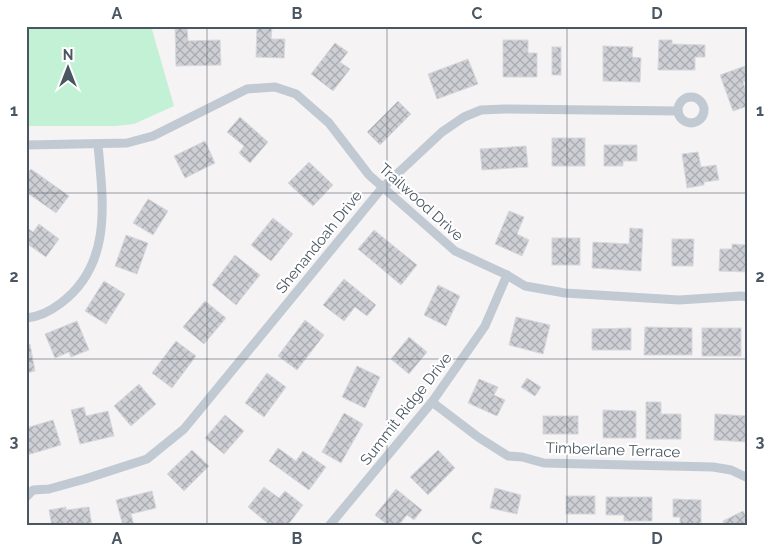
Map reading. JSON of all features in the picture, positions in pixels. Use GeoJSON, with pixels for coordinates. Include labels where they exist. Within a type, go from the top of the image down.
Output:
{"type":"FeatureCollection","features":[{"type":"Feature","properties":{"kind":"street","name":"Trailwood Drive"},"geometry":{"type":"LineString","coordinates":[[26,145],[127,143],[153,136],[247,89],[274,87],[296,94],[329,123],[369,175],[454,251],[508,275],[525,286],[565,293],[679,300],[748,297]]}},
{"type":"Feature","properties":{"kind":"street","name":"Shenandoah Drive"},"geometry":{"type":"LineString","coordinates":[[26,497],[33,490],[86,479],[147,460],[184,429],[382,188],[442,132],[464,117],[481,110],[504,109],[678,111]]}},
{"type":"Feature","properties":{"kind":"street"},"geometry":{"type":"LineString","coordinates":[[26,318],[52,309],[68,297],[94,260],[101,231],[103,206],[98,145]]}},
{"type":"Feature","properties":{"kind":"street","name":"Summit Ridge Drive"},"geometry":{"type":"LineString","coordinates":[[329,526],[432,402],[485,326],[508,275]]}},
{"type":"Feature","properties":{"kind":"street","name":"Timberlane Terrace"},"geometry":{"type":"LineString","coordinates":[[432,402],[478,437],[508,456],[522,457],[544,463],[713,467],[731,470],[748,478]]}},
{"type":"Feature","properties":{"kind":"green space"},"geometry":{"type":"Polygon","coordinates":[[[26,26],[151,26],[174,106],[134,124],[115,126],[26,126],[26,26]]]}},
{"type":"Feature","properties":{"kind":"building"},"geometry":{"type":"Polygon","coordinates":[[[257,26],[272,26],[271,39],[285,39],[284,58],[256,57],[257,26]]]}},
{"type":"Feature","properties":{"kind":"building"},"geometry":{"type":"Polygon","coordinates":[[[175,27],[187,27],[188,41],[220,40],[221,65],[176,66],[175,27]]]}},
{"type":"Feature","properties":{"kind":"building"},"geometry":{"type":"Polygon","coordinates":[[[503,40],[528,40],[528,53],[537,53],[537,77],[503,77],[503,40]]]}},
{"type":"Feature","properties":{"kind":"building"},"geometry":{"type":"Polygon","coordinates":[[[659,40],[672,40],[672,44],[705,45],[705,57],[695,57],[695,70],[658,70],[659,40]]]}},
{"type":"Feature","properties":{"kind":"building"},"geometry":{"type":"Polygon","coordinates":[[[335,43],[348,52],[340,62],[350,69],[333,91],[311,74],[335,43]]]}},
{"type":"Feature","properties":{"kind":"building"},"geometry":{"type":"Polygon","coordinates":[[[603,46],[633,47],[632,57],[641,58],[640,82],[603,81],[603,46]]]}},
{"type":"Feature","properties":{"kind":"building"},"geometry":{"type":"Polygon","coordinates":[[[552,47],[561,47],[561,75],[552,75],[552,47]]]}},
{"type":"Feature","properties":{"kind":"building"},"geometry":{"type":"Polygon","coordinates":[[[468,59],[478,84],[437,99],[428,74],[468,59]]]}},
{"type":"Feature","properties":{"kind":"building"},"geometry":{"type":"Polygon","coordinates":[[[748,65],[748,81],[743,82],[748,96],[748,106],[733,111],[720,75],[748,65]]]}},
{"type":"Feature","properties":{"kind":"building"},"geometry":{"type":"Polygon","coordinates":[[[398,101],[411,114],[380,145],[367,132],[398,101]]]}},
{"type":"Feature","properties":{"kind":"building"},"geometry":{"type":"Polygon","coordinates":[[[240,117],[268,142],[250,163],[239,153],[244,146],[227,132],[240,117]]]}},
{"type":"Feature","properties":{"kind":"building"},"geometry":{"type":"Polygon","coordinates":[[[552,138],[585,138],[585,166],[552,166],[552,138]]]}},
{"type":"Feature","properties":{"kind":"building"},"geometry":{"type":"Polygon","coordinates":[[[205,141],[215,163],[185,178],[174,156],[205,141]]]}},
{"type":"Feature","properties":{"kind":"building"},"geometry":{"type":"Polygon","coordinates":[[[604,145],[637,145],[637,161],[623,161],[623,166],[604,166],[604,145]]]}},
{"type":"Feature","properties":{"kind":"building"},"geometry":{"type":"Polygon","coordinates":[[[526,146],[528,167],[482,170],[480,149],[526,146]]]}},
{"type":"Feature","properties":{"kind":"building"},"geometry":{"type":"Polygon","coordinates":[[[698,152],[701,167],[716,165],[719,180],[704,182],[704,185],[687,188],[682,154],[698,152]]]}},
{"type":"Feature","properties":{"kind":"building"},"geometry":{"type":"Polygon","coordinates":[[[309,162],[333,185],[313,206],[288,183],[309,162]]]}},
{"type":"Feature","properties":{"kind":"building"},"geometry":{"type":"Polygon","coordinates":[[[31,169],[69,196],[56,213],[26,192],[26,175],[31,169]]]}},
{"type":"Feature","properties":{"kind":"building"},"geometry":{"type":"Polygon","coordinates":[[[148,199],[168,211],[153,235],[133,223],[148,199]]]}},
{"type":"Feature","properties":{"kind":"building"},"geometry":{"type":"Polygon","coordinates":[[[509,211],[524,217],[517,234],[529,240],[522,256],[495,244],[509,211]]]}},
{"type":"Feature","properties":{"kind":"building"},"geometry":{"type":"Polygon","coordinates":[[[273,218],[293,234],[271,261],[251,245],[273,218]]]}},
{"type":"Feature","properties":{"kind":"building"},"geometry":{"type":"Polygon","coordinates":[[[39,224],[59,239],[46,257],[26,243],[26,227],[33,232],[39,224]]]}},
{"type":"Feature","properties":{"kind":"building"},"geometry":{"type":"Polygon","coordinates":[[[630,228],[643,229],[641,271],[592,268],[593,242],[629,244],[630,228]]]}},
{"type":"Feature","properties":{"kind":"building"},"geometry":{"type":"Polygon","coordinates":[[[374,230],[417,265],[401,285],[358,249],[374,230]]]}},
{"type":"Feature","properties":{"kind":"building"},"geometry":{"type":"Polygon","coordinates":[[[126,235],[148,243],[137,274],[115,266],[126,235]]]}},
{"type":"Feature","properties":{"kind":"building"},"geometry":{"type":"Polygon","coordinates":[[[552,238],[580,238],[580,265],[552,265],[552,238]]]}},
{"type":"Feature","properties":{"kind":"building"},"geometry":{"type":"Polygon","coordinates":[[[672,239],[694,239],[693,266],[672,266],[672,239]]]}},
{"type":"Feature","properties":{"kind":"building"},"geometry":{"type":"Polygon","coordinates":[[[746,240],[748,240],[748,272],[719,271],[720,249],[732,249],[732,244],[746,245],[746,240]]]}},
{"type":"Feature","properties":{"kind":"building"},"geometry":{"type":"Polygon","coordinates":[[[235,255],[260,275],[236,305],[212,285],[235,255]]]}},
{"type":"Feature","properties":{"kind":"building"},"geometry":{"type":"Polygon","coordinates":[[[344,279],[376,305],[367,316],[355,307],[344,321],[323,305],[344,279]]]}},
{"type":"Feature","properties":{"kind":"building"},"geometry":{"type":"Polygon","coordinates":[[[104,281],[125,294],[106,324],[85,311],[104,281]]]}},
{"type":"Feature","properties":{"kind":"building"},"geometry":{"type":"Polygon","coordinates":[[[438,285],[460,296],[446,326],[424,315],[438,285]]]}},
{"type":"Feature","properties":{"kind":"building"},"geometry":{"type":"Polygon","coordinates":[[[205,301],[226,318],[204,344],[183,327],[205,301]]]}},
{"type":"Feature","properties":{"kind":"building"},"geometry":{"type":"Polygon","coordinates":[[[516,317],[550,325],[543,354],[509,345],[516,317]]]}},
{"type":"Feature","properties":{"kind":"building"},"geometry":{"type":"Polygon","coordinates":[[[305,320],[324,335],[297,370],[278,356],[305,320]]]}},
{"type":"Feature","properties":{"kind":"building"},"geometry":{"type":"Polygon","coordinates":[[[77,321],[89,350],[71,357],[69,352],[55,358],[45,334],[77,321]]]}},
{"type":"Feature","properties":{"kind":"building"},"geometry":{"type":"Polygon","coordinates":[[[645,327],[692,328],[692,355],[644,355],[645,327]]]}},
{"type":"Feature","properties":{"kind":"building"},"geometry":{"type":"Polygon","coordinates":[[[631,328],[631,350],[592,350],[592,329],[631,328]]]}},
{"type":"Feature","properties":{"kind":"building"},"geometry":{"type":"Polygon","coordinates":[[[702,328],[741,328],[741,356],[702,356],[702,328]]]}},
{"type":"Feature","properties":{"kind":"building"},"geometry":{"type":"Polygon","coordinates":[[[409,337],[427,352],[409,374],[391,359],[409,337]]]}},
{"type":"Feature","properties":{"kind":"building"},"geometry":{"type":"Polygon","coordinates":[[[176,341],[196,356],[172,388],[152,373],[176,341]]]}},
{"type":"Feature","properties":{"kind":"building"},"geometry":{"type":"Polygon","coordinates":[[[30,344],[35,371],[26,373],[26,345],[30,344]]]}},
{"type":"Feature","properties":{"kind":"building"},"geometry":{"type":"Polygon","coordinates":[[[357,366],[380,377],[365,408],[342,397],[357,366]]]}},
{"type":"Feature","properties":{"kind":"building"},"geometry":{"type":"Polygon","coordinates":[[[267,373],[286,387],[264,417],[245,403],[267,373]]]}},
{"type":"Feature","properties":{"kind":"building"},"geometry":{"type":"Polygon","coordinates":[[[527,378],[541,387],[535,396],[521,387],[527,378]]]}},
{"type":"Feature","properties":{"kind":"building"},"geometry":{"type":"Polygon","coordinates":[[[479,379],[498,387],[494,395],[505,400],[497,416],[468,403],[479,379]]]}},
{"type":"Feature","properties":{"kind":"building"},"geometry":{"type":"Polygon","coordinates":[[[139,384],[156,404],[131,426],[114,406],[139,384]]]}},
{"type":"Feature","properties":{"kind":"building"},"geometry":{"type":"Polygon","coordinates":[[[646,402],[661,402],[661,414],[681,414],[681,439],[646,439],[646,402]]]}},
{"type":"Feature","properties":{"kind":"building"},"geometry":{"type":"Polygon","coordinates":[[[84,407],[86,416],[108,411],[114,436],[80,444],[71,410],[84,407]]]}},
{"type":"Feature","properties":{"kind":"building"},"geometry":{"type":"Polygon","coordinates":[[[603,410],[636,411],[636,438],[603,438],[603,410]]]}},
{"type":"Feature","properties":{"kind":"building"},"geometry":{"type":"Polygon","coordinates":[[[344,413],[363,424],[341,463],[322,452],[344,413]]]}},
{"type":"Feature","properties":{"kind":"building"},"geometry":{"type":"Polygon","coordinates":[[[715,414],[748,416],[748,442],[714,440],[715,414]]]}},
{"type":"Feature","properties":{"kind":"building"},"geometry":{"type":"Polygon","coordinates":[[[225,415],[244,431],[224,454],[205,438],[225,415]]]}},
{"type":"Feature","properties":{"kind":"building"},"geometry":{"type":"Polygon","coordinates":[[[543,416],[578,416],[578,434],[543,434],[543,416]]]}},
{"type":"Feature","properties":{"kind":"building"},"geometry":{"type":"Polygon","coordinates":[[[53,420],[61,445],[27,455],[26,428],[53,420]]]}},
{"type":"Feature","properties":{"kind":"building"},"geometry":{"type":"Polygon","coordinates":[[[278,448],[296,461],[303,451],[326,467],[309,490],[269,461],[278,448]]]}},
{"type":"Feature","properties":{"kind":"building"},"geometry":{"type":"Polygon","coordinates":[[[192,450],[209,466],[184,491],[167,474],[192,450]]]}},
{"type":"Feature","properties":{"kind":"building"},"geometry":{"type":"Polygon","coordinates":[[[438,450],[455,468],[428,495],[410,477],[438,450]]]}},
{"type":"Feature","properties":{"kind":"building"},"geometry":{"type":"Polygon","coordinates":[[[264,487],[279,498],[285,491],[303,505],[287,526],[271,526],[248,507],[264,487]]]}},
{"type":"Feature","properties":{"kind":"building"},"geometry":{"type":"Polygon","coordinates":[[[495,488],[521,495],[517,514],[490,508],[495,488]]]}},
{"type":"Feature","properties":{"kind":"building"},"geometry":{"type":"Polygon","coordinates":[[[396,489],[422,510],[414,520],[407,515],[398,526],[389,526],[375,515],[396,489]]]}},
{"type":"Feature","properties":{"kind":"building"},"geometry":{"type":"Polygon","coordinates":[[[152,491],[156,508],[131,514],[134,526],[123,526],[116,500],[152,491]]]}},
{"type":"Feature","properties":{"kind":"building"},"geometry":{"type":"Polygon","coordinates":[[[566,496],[595,496],[595,514],[566,514],[566,496]]]}},
{"type":"Feature","properties":{"kind":"building"},"geometry":{"type":"Polygon","coordinates":[[[606,497],[652,497],[652,521],[624,521],[624,515],[606,515],[606,497]]]}},
{"type":"Feature","properties":{"kind":"building"},"geometry":{"type":"Polygon","coordinates":[[[673,499],[701,500],[701,526],[680,526],[680,517],[673,517],[673,499]]]}},
{"type":"Feature","properties":{"kind":"building"},"geometry":{"type":"Polygon","coordinates":[[[66,507],[66,510],[89,507],[92,526],[52,526],[49,510],[66,507]]]}},
{"type":"Feature","properties":{"kind":"building"},"geometry":{"type":"Polygon","coordinates":[[[743,511],[748,520],[748,526],[725,526],[723,521],[743,511]]]}}]}
